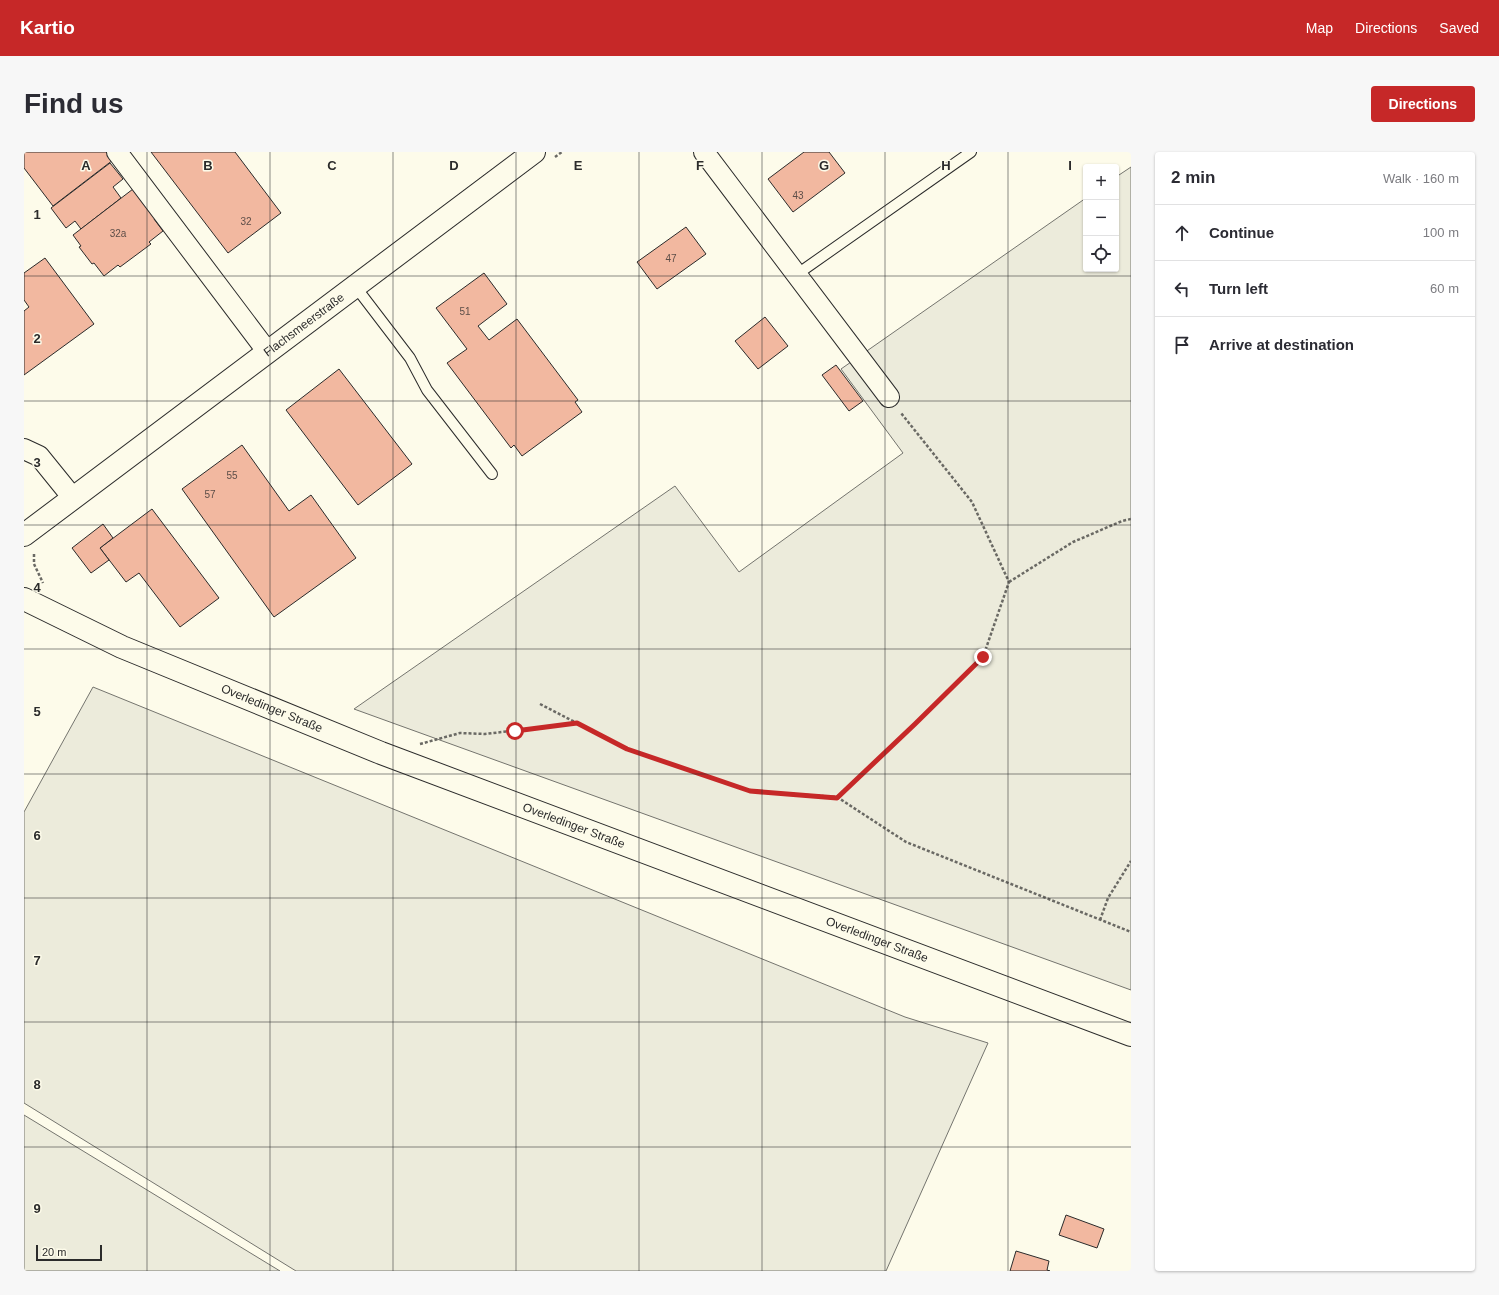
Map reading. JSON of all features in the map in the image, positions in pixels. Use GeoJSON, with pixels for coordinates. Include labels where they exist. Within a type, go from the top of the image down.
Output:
{"type":"FeatureCollection","features":[{"type":"Feature","properties":{"kind":"street"},"geometry":{"type":"LineString","coordinates":[[117,152],[267,351]]}},
{"type":"Feature","properties":{"kind":"street","name":"Flachsmeerstraße"},"geometry":{"type":"LineString","coordinates":[[24,535],[267,351],[534,152]]}},
{"type":"Feature","properties":{"kind":"street"},"geometry":{"type":"LineString","coordinates":[[704,152],[888,397]]}},
{"type":"Feature","properties":{"kind":"street"},"geometry":{"type":"LineString","coordinates":[[24,449],[38,456],[73,498]]}},
{"type":"Feature","properties":{"kind":"street","name":"Overledinger Straße"},"geometry":{"type":"LineString","coordinates":[[24,599],[122,647],[381,753],[1131,1034]]}},
{"type":"Feature","properties":{"kind":"lane"},"geometry":{"type":"LineString","coordinates":[[796,275],[971,152]]}},
{"type":"Feature","properties":{"kind":"lane"},"geometry":{"type":"LineString","coordinates":[[355,286],[410,358],[427,390],[492,474]]}},
{"type":"Feature","properties":{"kind":"path"},"geometry":{"type":"LineString","coordinates":[[888,397],[972,502],[1009,582]]}},
{"type":"Feature","properties":{"kind":"path"},"geometry":{"type":"LineString","coordinates":[[837,798],[983,657],[1009,582],[1074,542],[1122,521],[1131,519]]}},
{"type":"Feature","properties":{"kind":"path"},"geometry":{"type":"LineString","coordinates":[[540,704],[627,749],[750,791],[837,798],[906,842],[1131,932]]}},
{"type":"Feature","properties":{"kind":"path"},"geometry":{"type":"LineString","coordinates":[[420,744],[460,733],[485,734],[577,723]]}},
{"type":"Feature","properties":{"kind":"path"},"geometry":{"type":"LineString","coordinates":[[1100,920],[1108,898],[1131,861]]}},
{"type":"Feature","properties":{"kind":"shaded area"},"geometry":{"type":"Polygon","coordinates":[[[1131,167],[1131,990],[354,709],[675,486],[739,572],[903,453],[841,369],[1083,200],[1083,272],[1119,272],[1119,175],[1131,167]]]}},
{"type":"Feature","properties":{"kind":"shaded area"},"geometry":{"type":"Polygon","coordinates":[[[93,687],[905,1017],[988,1043],[886,1271],[296,1271],[24,1103],[24,812],[93,687]]]}},
{"type":"Feature","properties":{"kind":"shaded area"},"geometry":{"type":"Polygon","coordinates":[[[24,1115],[280,1271],[24,1271],[24,1115]]]}},
{"type":"Feature","properties":{"kind":"building"},"geometry":{"type":"Polygon","coordinates":[[[24,152],[107,152],[113,160],[53,206],[24,168],[24,152]]]}},
{"type":"Feature","properties":{"kind":"building"},"geometry":{"type":"Polygon","coordinates":[[[151,152],[235,152],[281,213],[228,253],[151,152]]]}},
{"type":"Feature","properties":{"kind":"building"},"geometry":{"type":"Polygon","coordinates":[[[804,152],[829,152],[845,173],[793,212],[768,179],[804,152]]]}},
{"type":"Feature","properties":{"kind":"building"},"geometry":{"type":"Polygon","coordinates":[[[110,163],[123,179],[113,187],[121,198],[81,229],[75,221],[66,228],[51,208],[110,163]]]}},
{"type":"Feature","properties":{"kind":"building"},"geometry":{"type":"Polygon","coordinates":[[[133,189],[156,217],[154,219],[163,231],[149,242],[151,244],[120,267],[118,265],[104,276],[94,263],[92,264],[79,247],[81,246],[73,235],[133,189]]]}},
{"type":"Feature","properties":{"kind":"building"},"geometry":{"type":"Polygon","coordinates":[[[686,227],[706,254],[657,289],[637,262],[686,227]]]}},
{"type":"Feature","properties":{"kind":"building"},"geometry":{"type":"Polygon","coordinates":[[[45,258],[94,324],[24,375],[24,311],[29,307],[24,300],[24,273],[45,258]]]}},
{"type":"Feature","properties":{"kind":"building"},"geometry":{"type":"Polygon","coordinates":[[[484,273],[507,304],[478,326],[489,340],[517,319],[578,400],[575,402],[582,412],[522,456],[514,445],[511,448],[447,363],[467,349],[436,308],[484,273]]]}},
{"type":"Feature","properties":{"kind":"building"},"geometry":{"type":"Polygon","coordinates":[[[765,317],[788,346],[758,369],[735,341],[765,317]]]}},
{"type":"Feature","properties":{"kind":"building"},"geometry":{"type":"Polygon","coordinates":[[[836,365],[863,401],[849,411],[822,375],[836,365]]]}},
{"type":"Feature","properties":{"kind":"building"},"geometry":{"type":"Polygon","coordinates":[[[339,369],[412,464],[358,505],[286,410],[339,369]]]}},
{"type":"Feature","properties":{"kind":"building"},"geometry":{"type":"Polygon","coordinates":[[[242,445],[289,511],[311,495],[356,558],[274,617],[182,489],[242,445]]]}},
{"type":"Feature","properties":{"kind":"building"},"geometry":{"type":"Polygon","coordinates":[[[152,509],[219,598],[180,627],[139,573],[126,582],[100,548],[152,509]]]}},
{"type":"Feature","properties":{"kind":"building"},"geometry":{"type":"Polygon","coordinates":[[[103,524],[113,538],[100,548],[109,560],[91,573],[72,548],[103,524]]]}},
{"type":"Feature","properties":{"kind":"building"},"geometry":{"type":"Polygon","coordinates":[[[1066,1215],[1104,1229],[1097,1248],[1059,1235],[1066,1215]]]}},
{"type":"Feature","properties":{"kind":"building"},"geometry":{"type":"Polygon","coordinates":[[[1016,1251],[1049,1261],[1047,1270],[1050,1271],[1010,1271],[1016,1251]]]}},
{"type":"Feature","properties":{"kind":"route"},"geometry":{"type":"LineString","coordinates":[[515,731],[577,723],[627,749],[750,791],[837,798],[983,657]]}}]}
